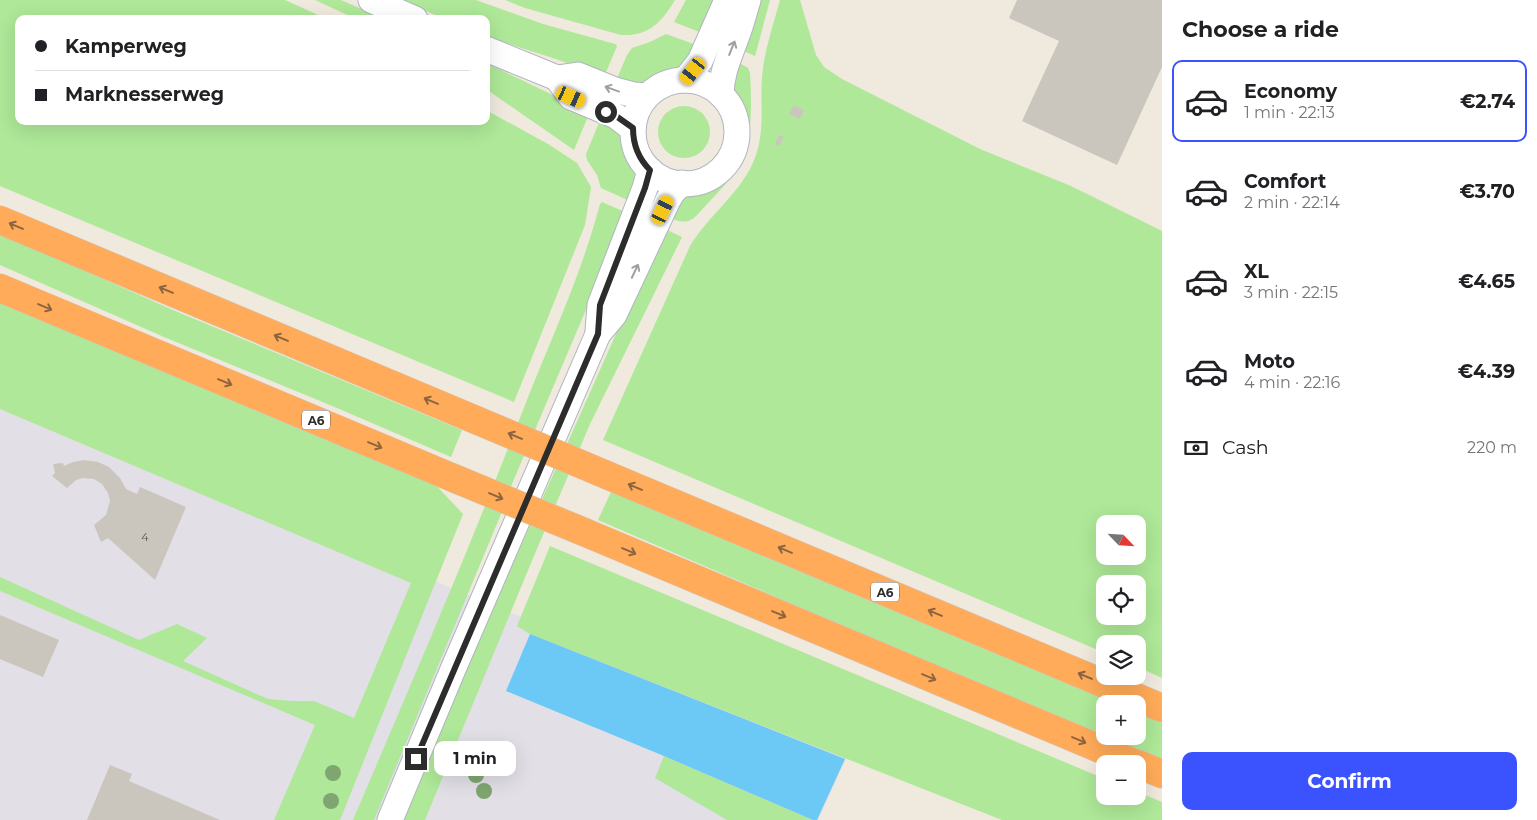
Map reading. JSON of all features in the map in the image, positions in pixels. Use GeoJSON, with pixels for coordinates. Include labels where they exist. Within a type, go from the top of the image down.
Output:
{"type":"FeatureCollection","features":[{"type":"Feature","properties":{"kind":"highway","name":"A6"},"geometry":{"type":"LineString","coordinates":[[0,220],[1162,708]]}},
{"type":"Feature","properties":{"kind":"highway","name":"A6"},"geometry":{"type":"LineString","coordinates":[[0,288],[1116,755]]}},
{"type":"Feature","properties":{"kind":"highway","name":"A6"},"geometry":{"type":"LineString","coordinates":[[1146,768],[1162,774]]}},
{"type":"Feature","properties":{"kind":"main road"},"geometry":{"type":"LineString","coordinates":[[371,0],[406,15]]}},
{"type":"Feature","properties":{"kind":"main road"},"geometry":{"type":"LineString","coordinates":[[686,80],[700,61],[727,0]]}},
{"type":"Feature","properties":{"kind":"main road"},"geometry":{"type":"LineString","coordinates":[[721,95],[724,68],[737,36],[748,0]]}},
{"type":"Feature","properties":{"kind":"main road"},"geometry":{"type":"LineString","coordinates":[[490,51],[557,78],[578,75],[634,96],[647,96]]}},
{"type":"Feature","properties":{"kind":"main road"},"geometry":{"type":"LineString","coordinates":[[557,78],[571,97],[616,116],[633,128]]}},
{"type":"Feature","properties":{"kind":"main road"},"geometry":{"type":"LineString","coordinates":[[686,80],[704,84],[721,95],[733,113],[736,128],[735,142],[730,156],[722,168],[710,177],[696,182],[682,183],[665,180],[650,170],[638,154],[634,142],[633,128],[637,111],[647,96],[662,86],[686,80]]}},
{"type":"Feature","properties":{"kind":"main road"},"geometry":{"type":"LineString","coordinates":[[598,334],[600,305],[645,188],[650,170]]}},
{"type":"Feature","properties":{"kind":"main road"},"geometry":{"type":"LineString","coordinates":[[390,820],[598,334],[614,315],[668,200],[682,183]]}},
{"type":"Feature","properties":{"kind":"shaded area"},"geometry":{"type":"Polygon","coordinates":[[[0,402],[849,752],[818,820],[0,820],[0,402]]]}},
{"type":"Feature","properties":{"kind":"green space"},"geometry":{"type":"Polygon","coordinates":[[[0,0],[285,0],[318,15],[15,15],[15,125],[490,125],[490,112],[548,144],[577,163],[591,187],[585,225],[514,402],[0,186],[0,0]]]}},
{"type":"Feature","properties":{"kind":"green space"},"geometry":{"type":"Polygon","coordinates":[[[315,0],[341,0],[376,15],[347,15],[315,0]]]}},
{"type":"Feature","properties":{"kind":"green space"},"geometry":{"type":"Polygon","coordinates":[[[404,0],[476,0],[543,24],[617,46],[604,77],[490,37],[490,15],[435,15],[404,0]]]}},
{"type":"Feature","properties":{"kind":"green space"},"geometry":{"type":"Polygon","coordinates":[[[505,0],[675,0],[665,15],[647,30],[631,35],[621,35],[525,8],[505,0]]]}},
{"type":"Feature","properties":{"kind":"green space"},"geometry":{"type":"Polygon","coordinates":[[[686,0],[719,0],[702,33],[674,22],[686,0]]]}},
{"type":"Feature","properties":{"kind":"green space"},"geometry":{"type":"Polygon","coordinates":[[[756,0],[770,0],[755,56],[739,49],[756,0]]]}},
{"type":"Feature","properties":{"kind":"green space"},"geometry":{"type":"Polygon","coordinates":[[[780,0],[800,0],[816,55],[824,67],[842,79],[980,149],[1071,186],[1162,231],[1162,678],[1146,671],[1146,635],[1096,635],[1096,649],[603,440],[690,246],[739,186],[752,165],[761,132],[763,68],[780,0]]]}},
{"type":"Feature","properties":{"kind":"green space"},"geometry":{"type":"Polygon","coordinates":[[[666,34],[699,46],[682,69],[639,85],[616,81],[632,48],[666,34]]]}},
{"type":"Feature","properties":{"kind":"green space"},"geometry":{"type":"Polygon","coordinates":[[[734,60],[748,68],[750,73],[750,129],[741,159],[734,173],[723,187],[694,218],[681,221],[667,217],[685,195],[710,185],[723,176],[734,163],[739,151],[743,131],[742,117],[732,93],[734,60]]]}},
{"type":"Feature","properties":{"kind":"green space"},"geometry":{"type":"Polygon","coordinates":[[[490,65],[588,112],[589,114],[574,150],[490,92],[490,65]]]}},
{"type":"Feature","properties":{"kind":"green space"},"geometry":{"type":"Polygon","coordinates":[[[679,106],[689,106],[703,113],[710,127],[710,137],[703,151],[689,158],[679,158],[669,154],[662,147],[658,137],[658,127],[662,117],[669,110],[679,106]]]}},
{"type":"Feature","properties":{"kind":"green space"},"geometry":{"type":"Polygon","coordinates":[[[601,118],[622,134],[636,168],[637,175],[632,202],[601,188],[597,175],[587,160],[586,154],[601,118]]]}},
{"type":"Feature","properties":{"kind":"green space"},"geometry":{"type":"Polygon","coordinates":[[[602,202],[627,213],[512,484],[374,820],[353,820],[484,510],[566,306],[602,202]]]}},
{"type":"Feature","properties":{"kind":"green space"},"geometry":{"type":"Polygon","coordinates":[[[663,228],[682,237],[590,424],[425,820],[403,820],[483,629],[663,228]]]}},
{"type":"Feature","properties":{"kind":"green space"},"geometry":{"type":"Polygon","coordinates":[[[0,233],[173,310],[462,430],[451,457],[164,337],[0,265],[0,233]]]}},
{"type":"Feature","properties":{"kind":"green space"},"geometry":{"type":"Polygon","coordinates":[[[0,298],[433,482],[463,514],[340,820],[274,820],[315,725],[0,591],[0,577],[139,640],[177,624],[207,638],[183,661],[268,699],[314,701],[354,718],[411,583],[0,409],[0,298]]]}},
{"type":"Feature","properties":{"kind":"green space"},"geometry":{"type":"Polygon","coordinates":[[[611,492],[876,599],[1096,695],[1096,732],[859,633],[598,520],[611,492]]]}},
{"type":"Feature","properties":{"kind":"green space"},"geometry":{"type":"Polygon","coordinates":[[[550,546],[1096,775],[1096,805],[1146,805],[1146,795],[1162,802],[1162,820],[1002,820],[530,634],[517,626],[550,546]]]}},
{"type":"Feature","properties":{"kind":"green space"},"geometry":{"type":"Polygon","coordinates":[[[1146,716],[1162,723],[1162,760],[1126,745],[1146,745],[1146,716]]]}},
{"type":"Feature","properties":{"kind":"green space"},"geometry":{"type":"Polygon","coordinates":[[[664,756],[813,820],[727,820],[655,778],[664,756]]]}},
{"type":"Feature","properties":{"kind":"water"},"geometry":{"type":"Polygon","coordinates":[[[530,634],[845,759],[817,820],[813,820],[506,691],[530,634]]]}},
{"type":"Feature","properties":{"kind":"building"},"geometry":{"type":"Polygon","coordinates":[[[1017,0],[1162,0],[1162,67],[1117,165],[1022,121],[1059,41],[1009,18],[1017,0]]]}},
{"type":"Feature","properties":{"kind":"building"},"geometry":{"type":"Polygon","coordinates":[[[794,105],[804,110],[800,119],[789,114],[794,105]]]}},
{"type":"Feature","properties":{"kind":"building"},"geometry":{"type":"Polygon","coordinates":[[[779,135],[784,137],[779,146],[775,144],[779,135]]]}},
{"type":"Feature","properties":{"kind":"building"},"geometry":{"type":"Polygon","coordinates":[[[84,460],[98,462],[109,467],[120,478],[126,489],[137,494],[140,487],[186,507],[155,580],[108,538],[101,542],[94,525],[106,515],[110,501],[108,493],[102,484],[94,479],[83,478],[76,480],[67,488],[52,476],[55,473],[53,464],[63,463],[64,466],[84,460]]]}},
{"type":"Feature","properties":{"kind":"building"},"geometry":{"type":"Polygon","coordinates":[[[0,615],[59,640],[43,677],[0,659],[0,615]]]}},
{"type":"Feature","properties":{"kind":"building"},"geometry":{"type":"Polygon","coordinates":[[[110,765],[132,774],[129,781],[220,820],[87,820],[110,765]]]}},
{"type":"Feature","properties":{"kind":"route"},"geometry":{"type":"LineString","coordinates":[[416,759],[598,334],[600,305],[645,188],[650,170],[645,166],[638,154],[634,142],[633,128],[616,116],[606,112]]}}]}
